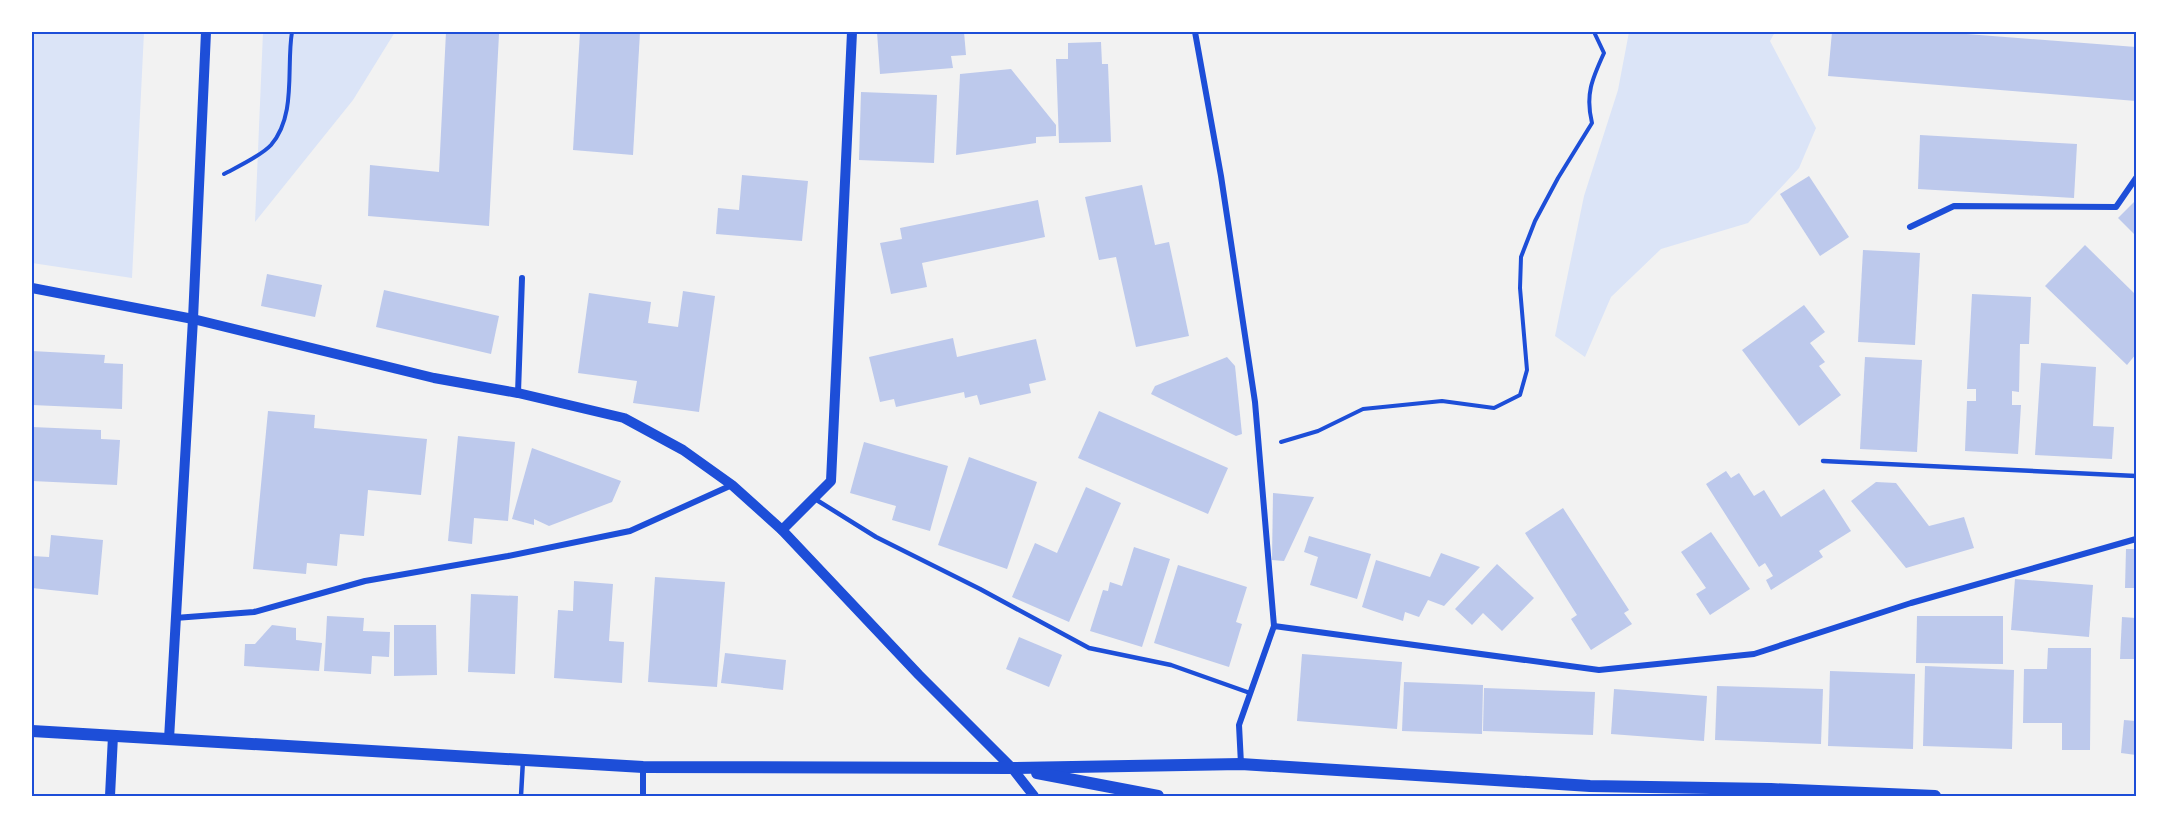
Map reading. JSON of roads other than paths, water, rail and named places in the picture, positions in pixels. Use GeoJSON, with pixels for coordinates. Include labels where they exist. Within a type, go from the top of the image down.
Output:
{"type":"FeatureCollection","features":[{"type":"Feature","properties":{"kind":"main road"},"geometry":{"type":"LineString","coordinates":[[32,731],[643,767],[1012,768],[1241,764],[1590,786],[1935,796]]}},
{"type":"Feature","properties":{"kind":"main road"},"geometry":{"type":"LineString","coordinates":[[1012,768],[1158,796]]}},
{"type":"Feature","properties":{"kind":"street"},"geometry":{"type":"LineString","coordinates":[[169,739],[193,319],[206,32]]}},
{"type":"Feature","properties":{"kind":"street"},"geometry":{"type":"LineString","coordinates":[[782,530],[831,481],[852,32]]}},
{"type":"Feature","properties":{"kind":"street"},"geometry":{"type":"LineString","coordinates":[[1195,32],[1223,188],[1255,402],[1274,626],[1239,725],[1241,764]]}},
{"type":"Feature","properties":{"kind":"street"},"geometry":{"type":"LineString","coordinates":[[1910,227],[1954,206],[2116,207],[2136,178]]}},
{"type":"Feature","properties":{"kind":"street"},"geometry":{"type":"LineString","coordinates":[[518,393],[522,278]]}},
{"type":"Feature","properties":{"kind":"street"},"geometry":{"type":"LineString","coordinates":[[32,288],[193,319],[434,378],[518,393],[624,418],[683,450],[732,485],[782,530],[919,675],[1012,768],[1034,796]]}},
{"type":"Feature","properties":{"kind":"street"},"geometry":{"type":"LineString","coordinates":[[175,618],[255,612],[365,581],[508,556],[630,531],[732,485]]}},
{"type":"Feature","properties":{"kind":"street"},"geometry":{"type":"LineString","coordinates":[[1274,626],[1599,670],[1754,654],[1911,603],[2136,539]]}},
{"type":"Feature","properties":{"kind":"street"},"geometry":{"type":"LineString","coordinates":[[110,796],[113,736]]}},
{"type":"Feature","properties":{"kind":"street"},"geometry":{"type":"LineString","coordinates":[[643,767],[643,796]]}},
{"type":"Feature","properties":{"kind":"lane"},"geometry":{"type":"LineString","coordinates":[[1823,461],[2136,476]]}},
{"type":"Feature","properties":{"kind":"lane"},"geometry":{"type":"LineString","coordinates":[[814,498],[876,537],[980,589],[1089,648],[1171,665],[1250,693]]}},
{"type":"Feature","properties":{"kind":"lane"},"geometry":{"type":"LineString","coordinates":[[521,796],[523,760]]}}]}
